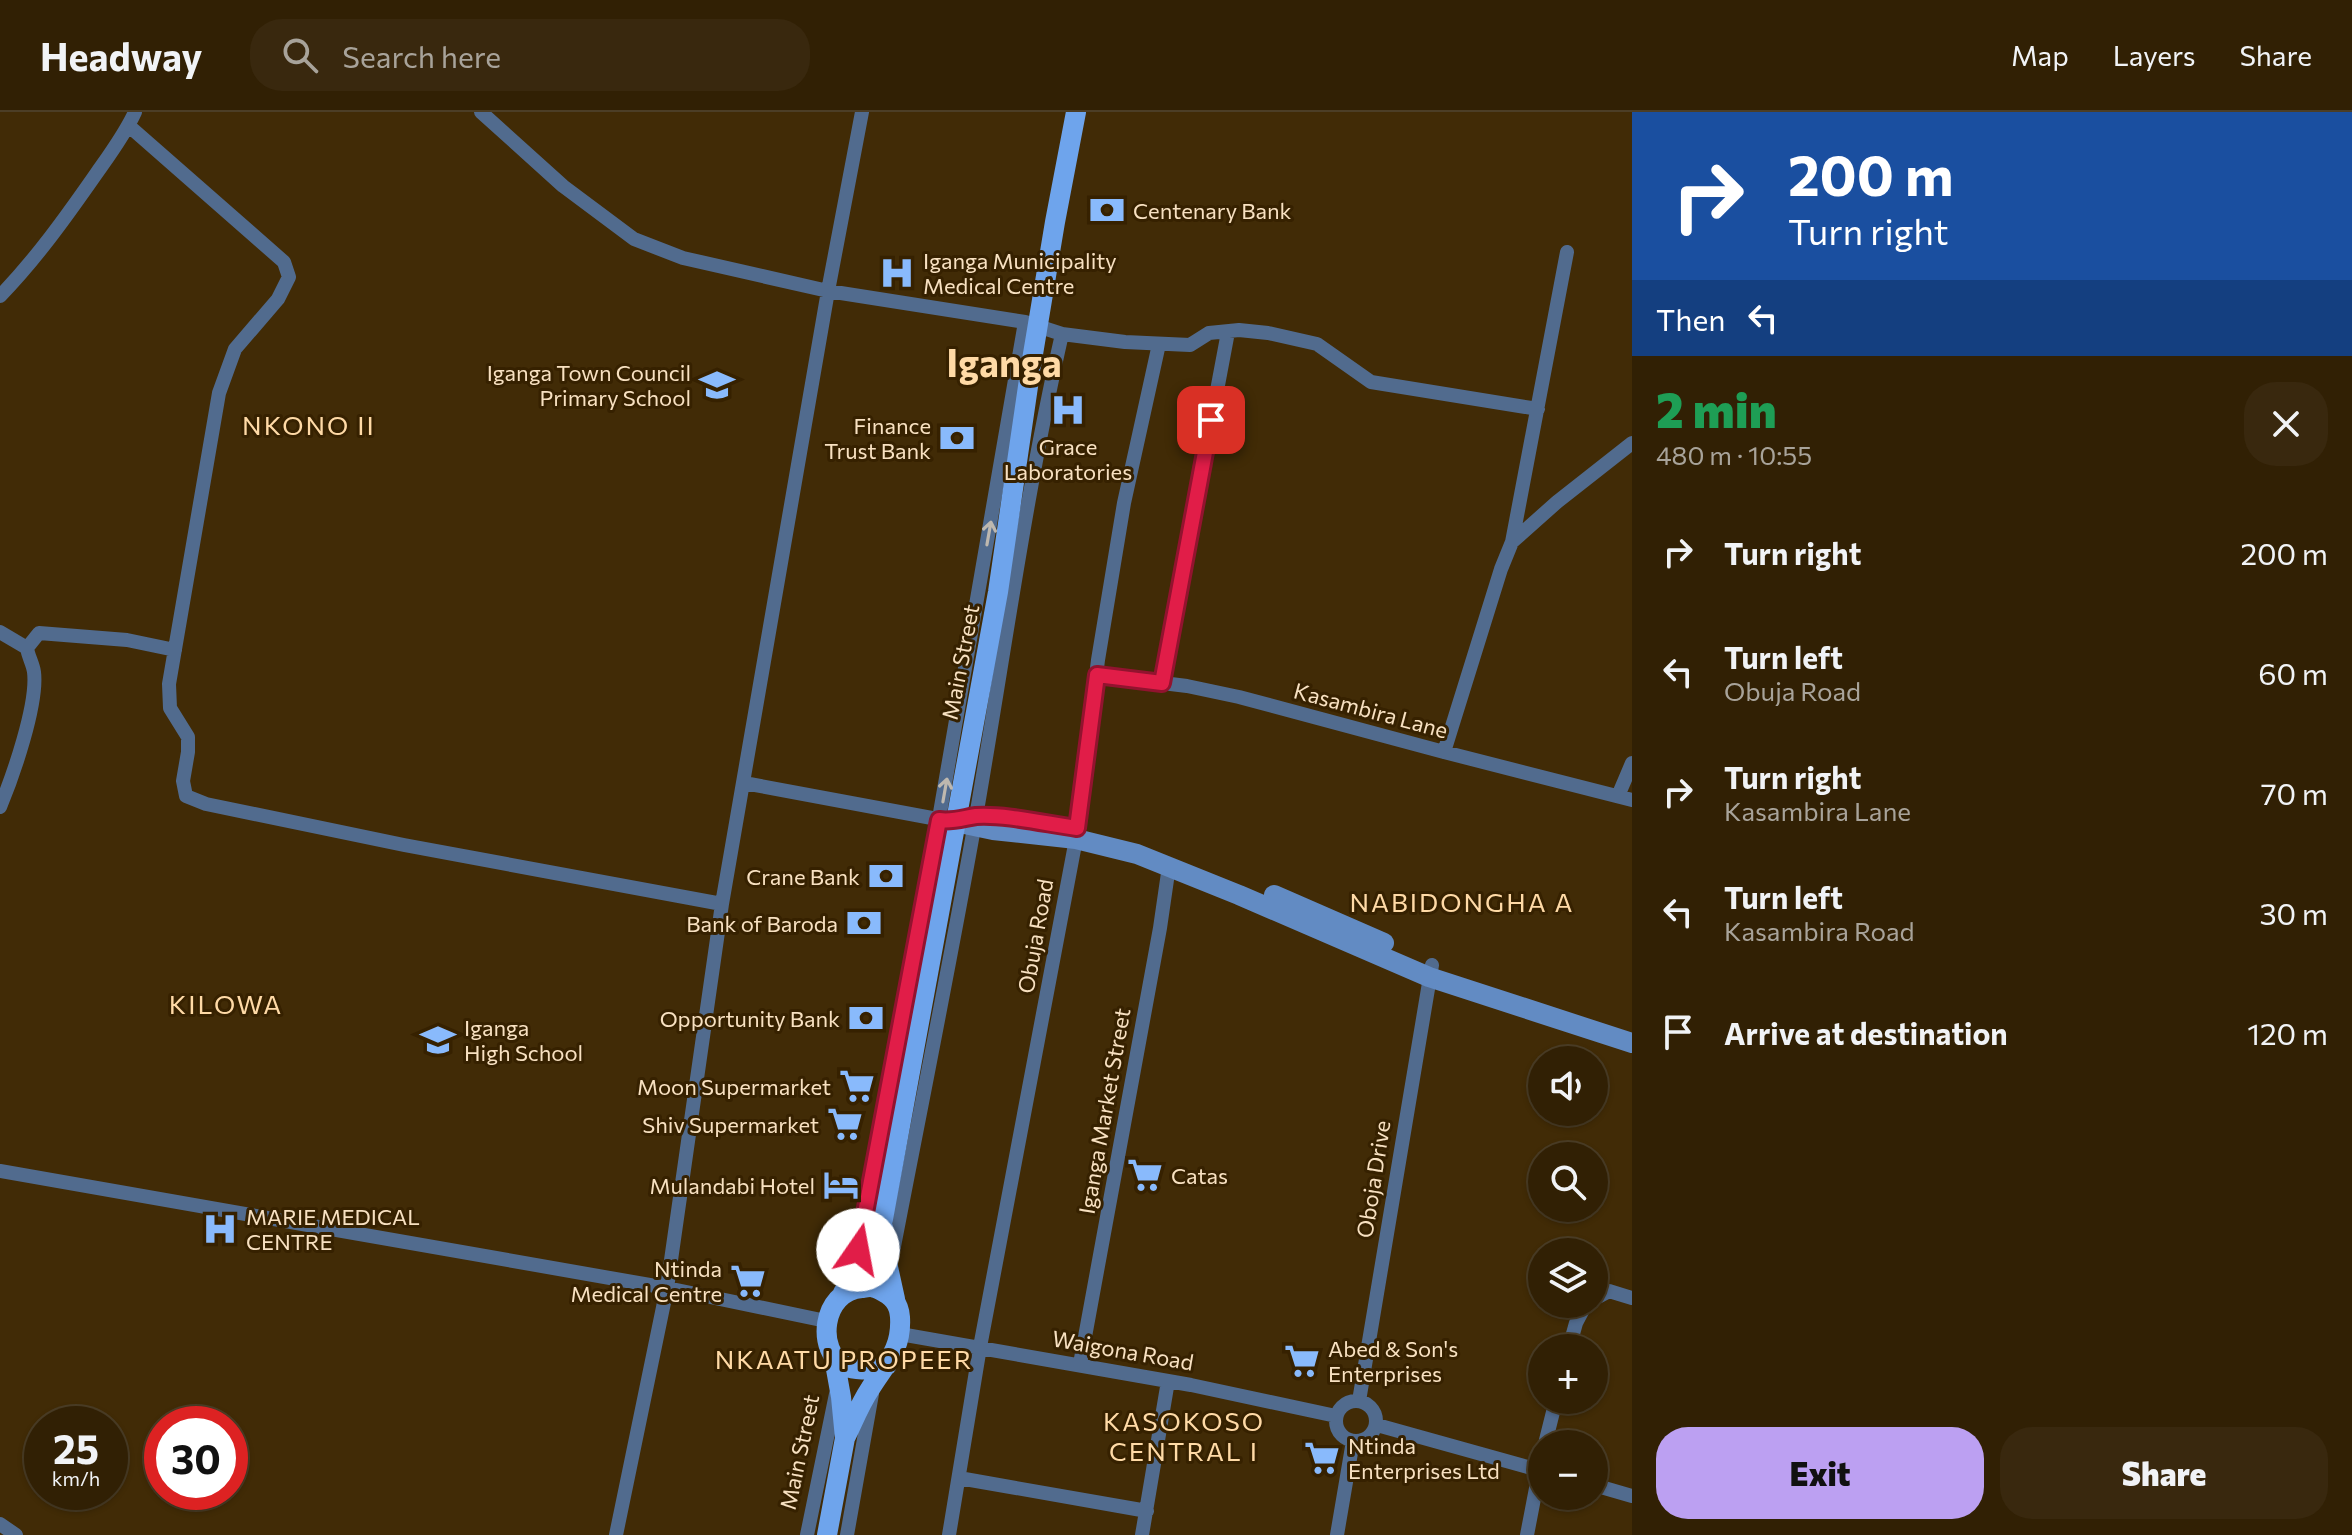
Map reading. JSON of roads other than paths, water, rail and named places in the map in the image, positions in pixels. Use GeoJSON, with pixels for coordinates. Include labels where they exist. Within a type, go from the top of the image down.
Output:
{"type":"FeatureCollection","features":[{"type":"Feature","properties":{"kind":"main road","name":"Main Street"},"geometry":{"type":"LineString","coordinates":[[827,1535],[845,1438],[839,1379],[826,1321],[835,1302],[865,1263],[883,1219],[961,821],[998,592],[1032,324],[1076,112]]}},
{"type":"Feature","properties":{"kind":"main road"},"geometry":{"type":"LineString","coordinates":[[961,821],[1130,841],[1332,919],[1431,971],[1632,1029]]}},
{"type":"Feature","properties":{"kind":"main road"},"geometry":{"type":"LineString","coordinates":[[1076,834],[1169,866],[1431,971],[1632,1043]]}},
{"type":"Feature","properties":{"kind":"main road","name":"Main Street"},"geometry":{"type":"LineString","coordinates":[[845,1438],[897,1349],[900,1334],[900,1313],[889,1275],[883,1219]]}},
{"type":"Feature","properties":{"kind":"main road"},"geometry":{"type":"LineString","coordinates":[[848,1286],[874,1287],[895,1299]]}},
{"type":"Feature","properties":{"kind":"main road"},"geometry":{"type":"LineString","coordinates":[[834,1358],[846,1367],[881,1374]]}},
{"type":"Feature","properties":{"kind":"street"},"geometry":{"type":"LineString","coordinates":[[481,112],[563,186],[634,239],[683,258],[828,291],[1032,324],[1062,334],[1125,342],[1190,345],[1209,333],[1239,330],[1268,333],[1317,344],[1371,382],[1538,409]]}},
{"type":"Feature","properties":{"kind":"street"},"geometry":{"type":"LineString","coordinates":[[616,1535],[667,1288],[722,904],[862,112]]}},
{"type":"Feature","properties":{"kind":"street"},"geometry":{"type":"LineString","coordinates":[[0,296],[23,273],[79,198],[132,119],[284,262],[289,277],[278,299],[235,349],[219,393],[169,684],[170,708],[188,737],[183,781],[186,796],[206,804],[389,842],[722,904]]}},
{"type":"Feature","properties":{"kind":"street"},"geometry":{"type":"LineString","coordinates":[[1444,752],[1512,542],[1567,252]]}},
{"type":"Feature","properties":{"kind":"street"},"geometry":{"type":"LineString","coordinates":[[1162,683],[1228,332]]}},
{"type":"Feature","properties":{"kind":"street","name":"Main Street"},"geometry":{"type":"LineString","coordinates":[[848,1286],[961,821],[1062,334]]}},
{"type":"Feature","properties":{"kind":"street","name":"Obuja Road"},"geometry":{"type":"LineString","coordinates":[[949,1535],[980,1347],[1076,834],[1124,503],[1159,344]]}},
{"type":"Feature","properties":{"kind":"street"},"geometry":{"type":"LineString","coordinates":[[1512,542],[1632,443]]}},
{"type":"Feature","properties":{"kind":"street"},"geometry":{"type":"LineString","coordinates":[[0,632],[27,648],[34,670],[33,694],[14,772],[0,807]]}},
{"type":"Feature","properties":{"kind":"street"},"geometry":{"type":"LineString","coordinates":[[27,648],[39,633],[127,640],[175,650]]}},
{"type":"Feature","properties":{"kind":"street","name":"Kasambira Lane"},"geometry":{"type":"LineString","coordinates":[[1097,675],[1239,697],[1625,798]]}},
{"type":"Feature","properties":{"kind":"street"},"geometry":{"type":"LineString","coordinates":[[1625,798],[1632,763]]}},
{"type":"Feature","properties":{"kind":"street"},"geometry":{"type":"LineString","coordinates":[[744,783],[961,821]]}},
{"type":"Feature","properties":{"kind":"street","name":"Main Street"},"geometry":{"type":"LineString","coordinates":[[889,1275],[961,821]]}},
{"type":"Feature","properties":{"kind":"street","name":"Iganga Market Street"},"geometry":{"type":"LineString","coordinates":[[1080,1364],[1158,943],[1169,866]]}},
{"type":"Feature","properties":{"kind":"street","name":"Oboja Drive"},"geometry":{"type":"LineString","coordinates":[[1359,1401],[1431,971]]}},
{"type":"Feature","properties":{"kind":"street"},"geometry":{"type":"LineString","coordinates":[[0,1170],[667,1288],[826,1321]]}},
{"type":"Feature","properties":{"kind":"street"},"geometry":{"type":"LineString","coordinates":[[1608,1292],[1632,1298]]}},
{"type":"Feature","properties":{"kind":"street","name":"Waigona Road"},"geometry":{"type":"LineString","coordinates":[[900,1334],[1080,1364],[1336,1416]]}},
{"type":"Feature","properties":{"kind":"street","name":"Main Street"},"geometry":{"type":"LineString","coordinates":[[847,1535],[881,1374]]}},
{"type":"Feature","properties":{"kind":"street","name":"Main Street"},"geometry":{"type":"LineString","coordinates":[[807,1535],[839,1379]]}},
{"type":"Feature","properties":{"kind":"street"},"geometry":{"type":"LineString","coordinates":[[1142,1535],[1168,1381]]}},
{"type":"Feature","properties":{"kind":"street"},"geometry":{"type":"LineString","coordinates":[[1353,1401],[1365,1402],[1373,1410],[1377,1425],[1368,1437],[1353,1441],[1339,1433],[1336,1416],[1343,1406],[1353,1401]]}},
{"type":"Feature","properties":{"kind":"street"},"geometry":{"type":"LineString","coordinates":[[1377,1425],[1528,1463]]}},
{"type":"Feature","properties":{"kind":"street"},"geometry":{"type":"LineString","coordinates":[[1337,1535],[1353,1441]]}},
{"type":"Feature","properties":{"kind":"street"},"geometry":{"type":"LineString","coordinates":[[959,1478],[1147,1511]]}},
{"type":"Feature","properties":{"kind":"street"},"geometry":{"type":"LineString","coordinates":[[1608,1489],[1632,1496]]}},
{"type":"Feature","properties":{"kind":"street"},"geometry":{"type":"LineString","coordinates":[[1527,1535],[1532,1510]]}},
{"type":"Feature","properties":{"kind":"street"},"geometry":{"type":"LineString","coordinates":[[0,1524],[16,1535]]}},
{"type":"Feature","properties":{"kind":"place","name":"Centenary Bank"},"geometry":{"type":"Point","coordinates":[1107,210]}},
{"type":"Feature","properties":{"kind":"place","name":"Iganga Municipality Medical Centre"},"geometry":{"type":"Point","coordinates":[897,273]}},
{"type":"Feature","properties":{"kind":"place","name":"Iganga Town Council Primary School"},"geometry":{"type":"Point","coordinates":[717,385]}},
{"type":"Feature","properties":{"kind":"place","name":"Grace Laboratories"},"geometry":{"type":"Point","coordinates":[1068,410]}},
{"type":"Feature","properties":{"kind":"place","name":"Finance Trust Bank"},"geometry":{"type":"Point","coordinates":[957,438]}},
{"type":"Feature","properties":{"kind":"place","name":"Crane Bank"},"geometry":{"type":"Point","coordinates":[886,876]}},
{"type":"Feature","properties":{"kind":"place","name":"Bank of Baroda"},"geometry":{"type":"Point","coordinates":[864,923]}},
{"type":"Feature","properties":{"kind":"place","name":"Opportunity Bank"},"geometry":{"type":"Point","coordinates":[866,1018]}},
{"type":"Feature","properties":{"kind":"place","name":"Iganga High School"},"geometry":{"type":"Point","coordinates":[438,1040]}},
{"type":"Feature","properties":{"kind":"place","name":"Moon Supermarket"},"geometry":{"type":"Point","coordinates":[857,1086]}},
{"type":"Feature","properties":{"kind":"place","name":"Shiv Supermarket"},"geometry":{"type":"Point","coordinates":[845,1124]}},
{"type":"Feature","properties":{"kind":"place","name":"Catas"},"geometry":{"type":"Point","coordinates":[1145,1175]}},
{"type":"Feature","properties":{"kind":"place","name":"Mulandabi Hotel"},"geometry":{"type":"Point","coordinates":[841,1185]}},
{"type":"Feature","properties":{"kind":"place","name":"MARIE MEDICAL CENTRE"},"geometry":{"type":"Point","coordinates":[220,1229]}},
{"type":"Feature","properties":{"kind":"place","name":"Ntinda Medical Centre"},"geometry":{"type":"Point","coordinates":[748,1281]}},
{"type":"Feature","properties":{"kind":"place","name":"Abed & Son's Enterprises"},"geometry":{"type":"Point","coordinates":[1302,1361]}},
{"type":"Feature","properties":{"kind":"place","name":"Ntinda Enterprises Ltd"},"geometry":{"type":"Point","coordinates":[1322,1458]}},
{"type":"Feature","properties":{"kind":"district","name":"Iganga"},"geometry":{"type":"Point","coordinates":[1004,361]}},
{"type":"Feature","properties":{"kind":"district","name":"NKONO II"},"geometry":{"type":"Point","coordinates":[309,424]}},
{"type":"Feature","properties":{"kind":"district","name":"NABIDONGHA A"},"geometry":{"type":"Point","coordinates":[1462,901]}},
{"type":"Feature","properties":{"kind":"district","name":"KILOWA"},"geometry":{"type":"Point","coordinates":[226,1003]}},
{"type":"Feature","properties":{"kind":"district","name":"NKAATU PROPEER"},"geometry":{"type":"Point","coordinates":[844,1358]}},
{"type":"Feature","properties":{"kind":"district","name":"KASOKOSO CENTRAL I"},"geometry":{"type":"Point","coordinates":[1184,1435]}}]}
